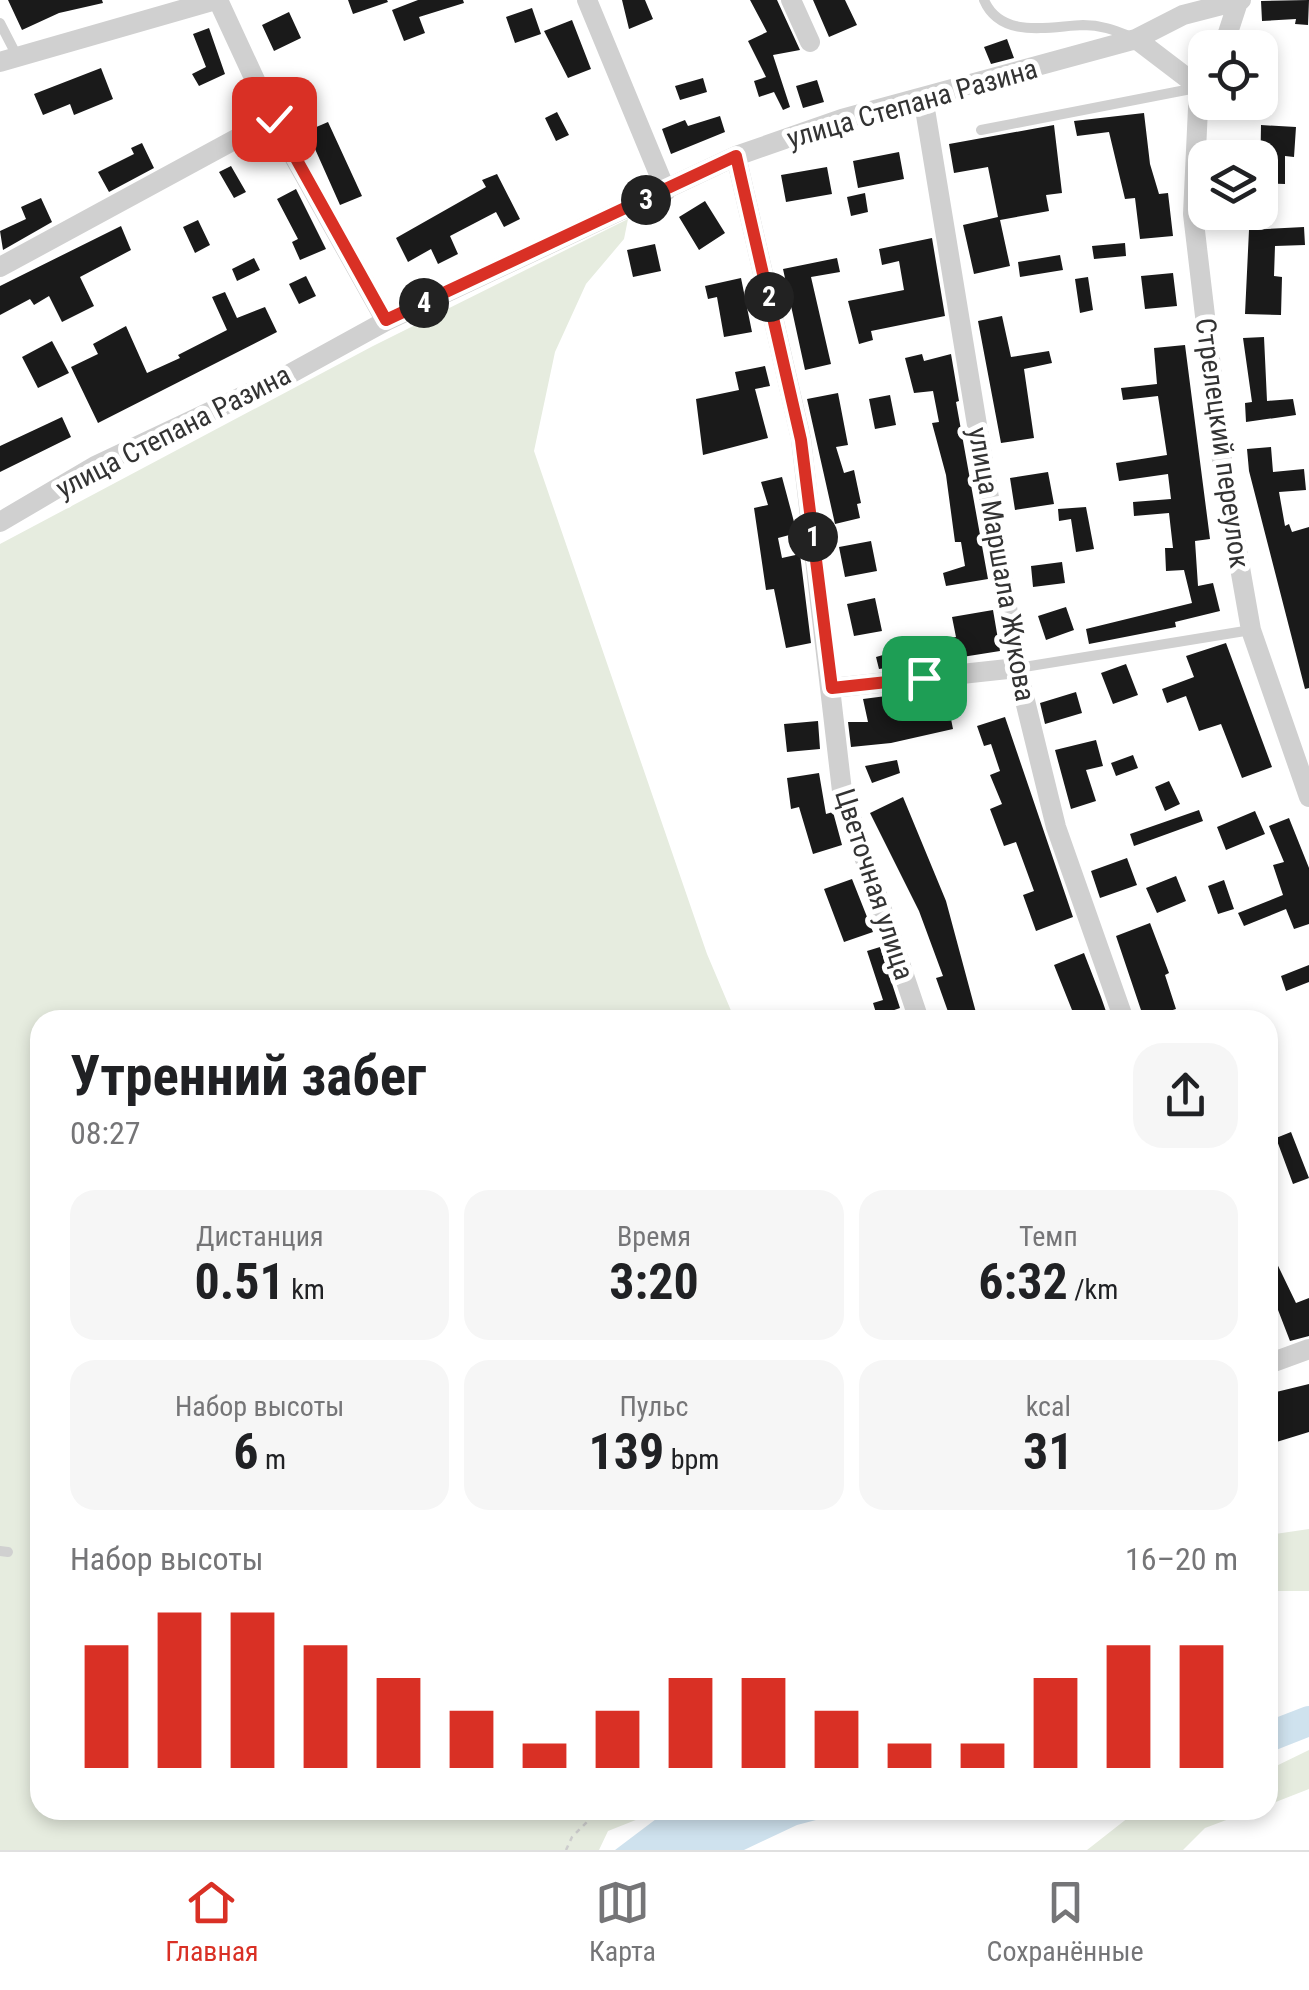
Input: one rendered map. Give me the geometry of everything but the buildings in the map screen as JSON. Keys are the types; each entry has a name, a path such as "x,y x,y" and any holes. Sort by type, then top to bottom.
{"street":[{"path":"9,59 217,0 274,119 386,320"},
{"path":"587,0 666,191"},
{"path":"791,0 810,42"},
{"path":"1229,30 1239,1"},
{"name":"улица Степана Разина","path":"0,522 95,466 286,376 386,320 736,156 842,118 1136,39 1183,15 1239,1"},
{"path":"1136,39 1188,74"},
{"name":"улица Маршала Жукова","path":"924,97 1017,668 1056,826 1120,1010"},
{"path":"0,268 274,119"},
{"name":"Стрелецкий переулок","path":"1200,120 1193,214 1224,476 1251,630 1309,797"},
{"name":"Цветочная улица","path":"736,156 801,440 842,791 916,1010"},
{"path":"832,688 1017,668"},
{"path":"1278,1360 1309,1349"}],"lane":[{"path":"984,0 986,7 1021,29 1108,27 1136,39"},
{"path":"0,23 9,59"},
{"path":"981,130 1188,87"},
{"path":"1017,668 1251,630"}],"path":[{"path":"566,1850 572,1837 589,1820"}],"shaded area":[{"path":"628,219 624,239 586,284 555,352 534,451 707,954 731,1010 30,1010 30,1820 636,1820 608,1831 599,1850 0,1850 0,544 373,346"},
{"path":"1309,1529 1309,1591 1278,1591 1278,1534"},
{"path":"1309,1750 1309,1789 1278,1801 1278,1765"},
{"path":"1125,1820 1226,1820 1205,1828 1183,1850 1087,1850"}],"water":[{"path":"655,1820 816,1820 744,1850 615,1850"}],"waterway":[{"path":"1278,1733 1309,1721"}],"route":[{"path":"274,119 386,320 736,156 801,440 832,688 924,678"}]}
